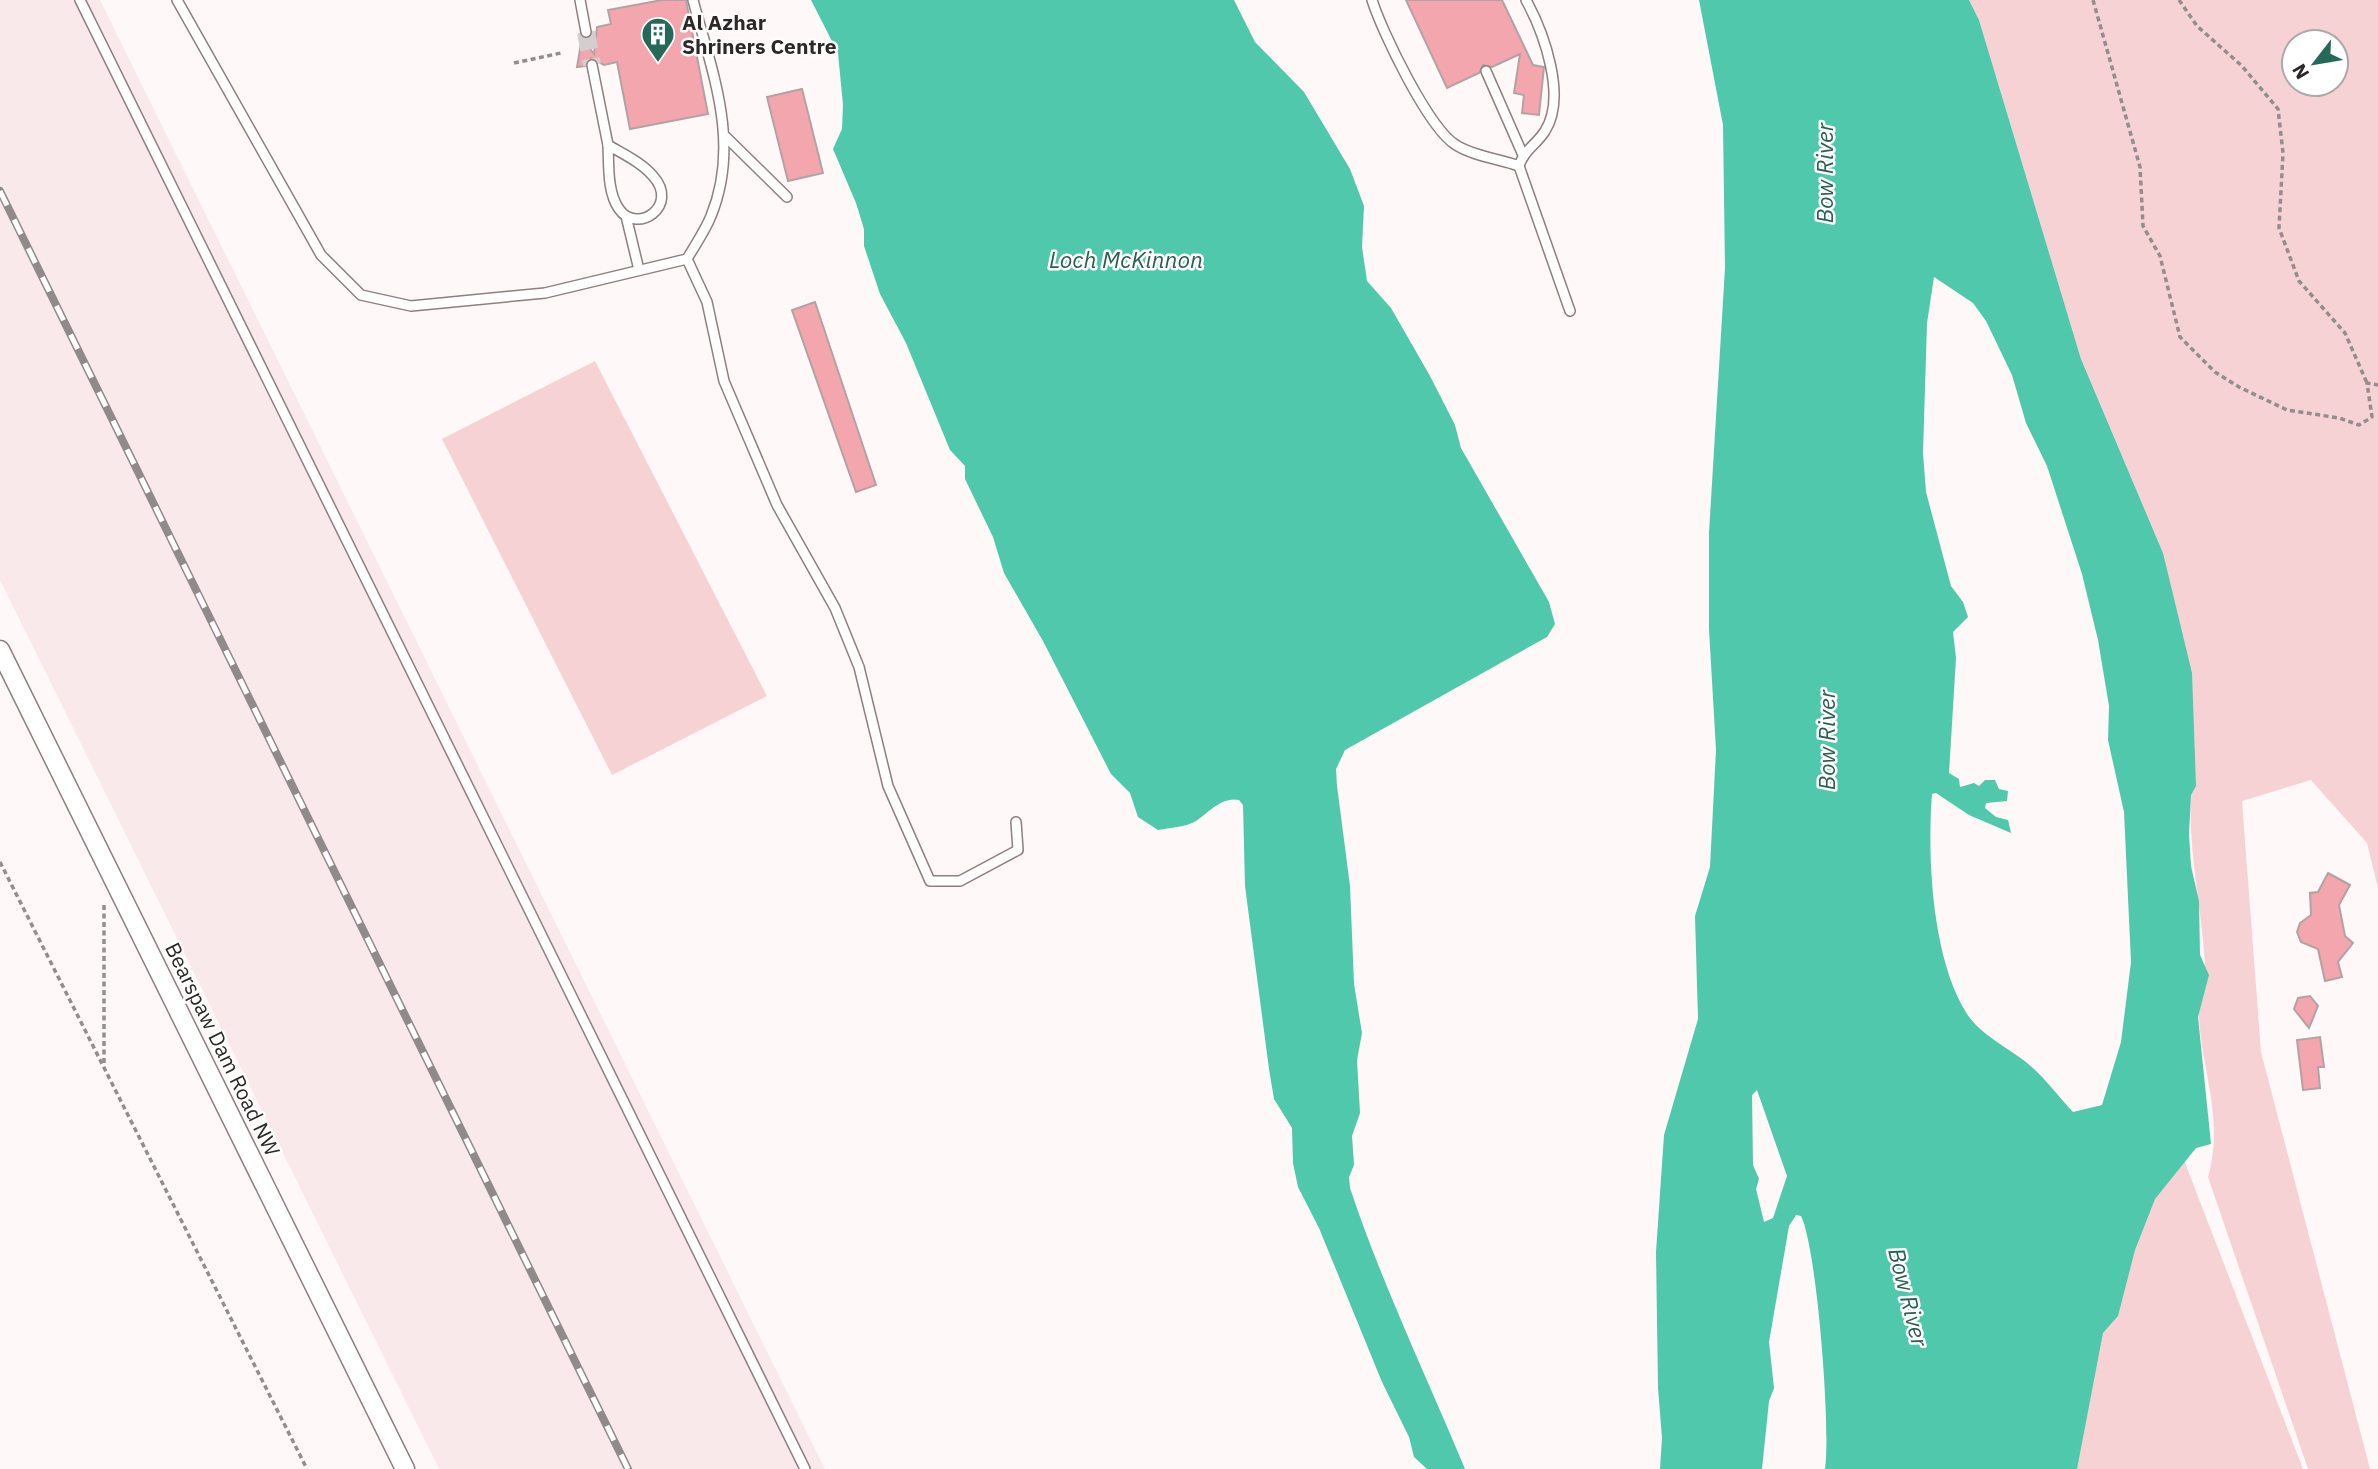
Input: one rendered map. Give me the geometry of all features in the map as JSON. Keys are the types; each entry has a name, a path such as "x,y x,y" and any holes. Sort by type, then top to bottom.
{"street":[{"name":"Bearspaw Dam Road NW","path":"0,650 405,1469"}],"lane":[{"path":"80,0 805,1469"},
{"path":"177,0 321,255 361,295 411,306 545,293 687,259 711,217 723,176 726,137 693,0"},
{"path":"580,0 586,32"},
{"path":"1372,0 1380,25 1424,107 1455,145 1519,166"},
{"path":"1526,0 1536,19 1556,92 1546,130 1523,155 1519,166 1570,310"},
{"path":"592,65 608,145 612,189 619,209 626,216 639,270"},
{"path":"1486,71 1523,155"},
{"path":"726,137 788,197"},
{"path":"608,145 646,169 660,187 662,206 655,213 646,218 626,216"},
{"path":"687,259 707,302 724,381 777,505 835,607 859,667 888,786 930,881 960,881 1018,850 1016,822"}],"path":[{"path":"2093,0 2140,167 2143,226 2160,256 2180,337 2215,372 2287,410 2339,418 2359,425 2372,417 2367,383 2345,333 2299,281 2279,228 2283,153 2278,109 2242,66 2197,26 2179,0"},
{"path":"514,62 561,53"},
{"path":"2367,383 2378,385"},
{"path":"0,862 307,1469"},
{"path":"104,862 104,1065"}],"shaded area":[{"path":"0,0 100,0 825,1469 439,1469 0,580"},
{"path":"1969,0 2378,0 2378,888 2367,843 2311,780 2242,801 2261,1052 2370,1469 2308,1469 2208,1177 2214,1136 2213,1117 2199,1012 2205,965 2193,859 2191,795 2163,553 2081,359 1979,20"},
{"path":"595,361 767,696 612,775 442,439"},
{"path":"2177,1142 2303,1469 2062,1469 2100,1280"}],"water":[{"name":"Loch McKinnon","path":"811,0 1234,0 1255,42 1304,92 1350,169 1364,206 1362,247 1367,281 1391,308 1430,376 1455,425 1461,448 1549,602 1555,624 1547,637 1345,750 1336,769 1350,886 1354,984 1362,1033 1357,1060 1360,1113 1352,1136 1354,1165 1349,1177 1350,1188 1390,1294 1465,1469 1427,1469 1414,1457 1409,1437 1382,1382 1319,1228 1298,1187 1293,1163 1292,1128 1274,1099 1269,1069 1245,886 1243,805 1239,800 1227,800 1192,823 1158,830 1138,817 1130,793 1111,774 1043,641 1004,573 993,537 965,479 965,466 950,450 906,343 880,294 864,246 864,229 856,203 833,149 842,129 843,105 838,53"},
{"name":"Bow River","path":"1699,0 1969,0 1979,20 2081,359 2163,553 2192,673 2196,786 2191,795 2189,834 2191,866 2199,901 2200,955 2209,975 2198,1017 2211,1144 2196,1148 2155,1199 2135,1250 2118,1316 2103,1333 2077,1469 1825,1469 1826,1418 1817,1300 1807,1234 1801,1216 1796,1215 1789,1226 1769,1342 1774,1388 1769,1401 1762,1469 1660,1469 1662,1438 1658,1388 1656,1252 1664,1135 1698,1019 1695,916 1710,867 1716,750 1709,629 1709,533 1725,268 1723,125","holes":["1934,277 1973,303 1986,321 2012,375 2026,423 2047,466 2082,574 2098,640 2109,706 2108,740 2124,812 2131,962 2121,1042 2102,1105 2073,1112 2034,1069 1981,1030 1967,1014 1955,991 1939,937 1930,848 1932,794 1936,793 1969,815 2011,833 2008,820 1996,817 1985,808 1986,803 2007,801 2008,791 1999,789 1995,780 1985,780 1979,786 1974,783 1960,787 1959,779 1949,773 1956,658 1953,632 1968,617 1963,602 1951,586 1926,492 1923,453 1927,323","1757,1090 1787,1176 1773,1218 1764,1222 1756,1189 1759,1179 1753,1165 1752,1095"]}],"building":[{"name":"Al Azhar Shriners Centre","path":"662,0 686,0 708,114 630,129 617,62 604,65 591,58 585,66 577,67 582,38 594,54 597,27 611,24 608,10"},
{"path":"1406,0 1502,0 1533,65 1544,67 1539,115 1522,113 1524,95 1514,93 1520,54 1492,67 1483,65 1479,73 1447,88"},
{"path":"802,89 823,173 788,181 767,97"},
{"path":"815,302 876,485 856,492 792,310"},
{"path":"2328,873 2350,885 2339,905 2345,936 2353,943 2338,962 2342,977 2325,981 2318,949 2301,942 2297,932 2300,923 2311,915 2310,893 2318,892"},
{"path":"2310,996 2318,1006 2309,1028 2294,1009 2298,998"},
{"path":"2320,1037 2324,1067 2318,1067 2320,1088 2303,1090 2297,1040"}],"tunnel":[{"path":"586,32 592,65"}],"railway":[{"path":"0,191 628,1469"}],"place":[{"name":"Al Azhar Shriners Centre","path":"658,64"}]}
